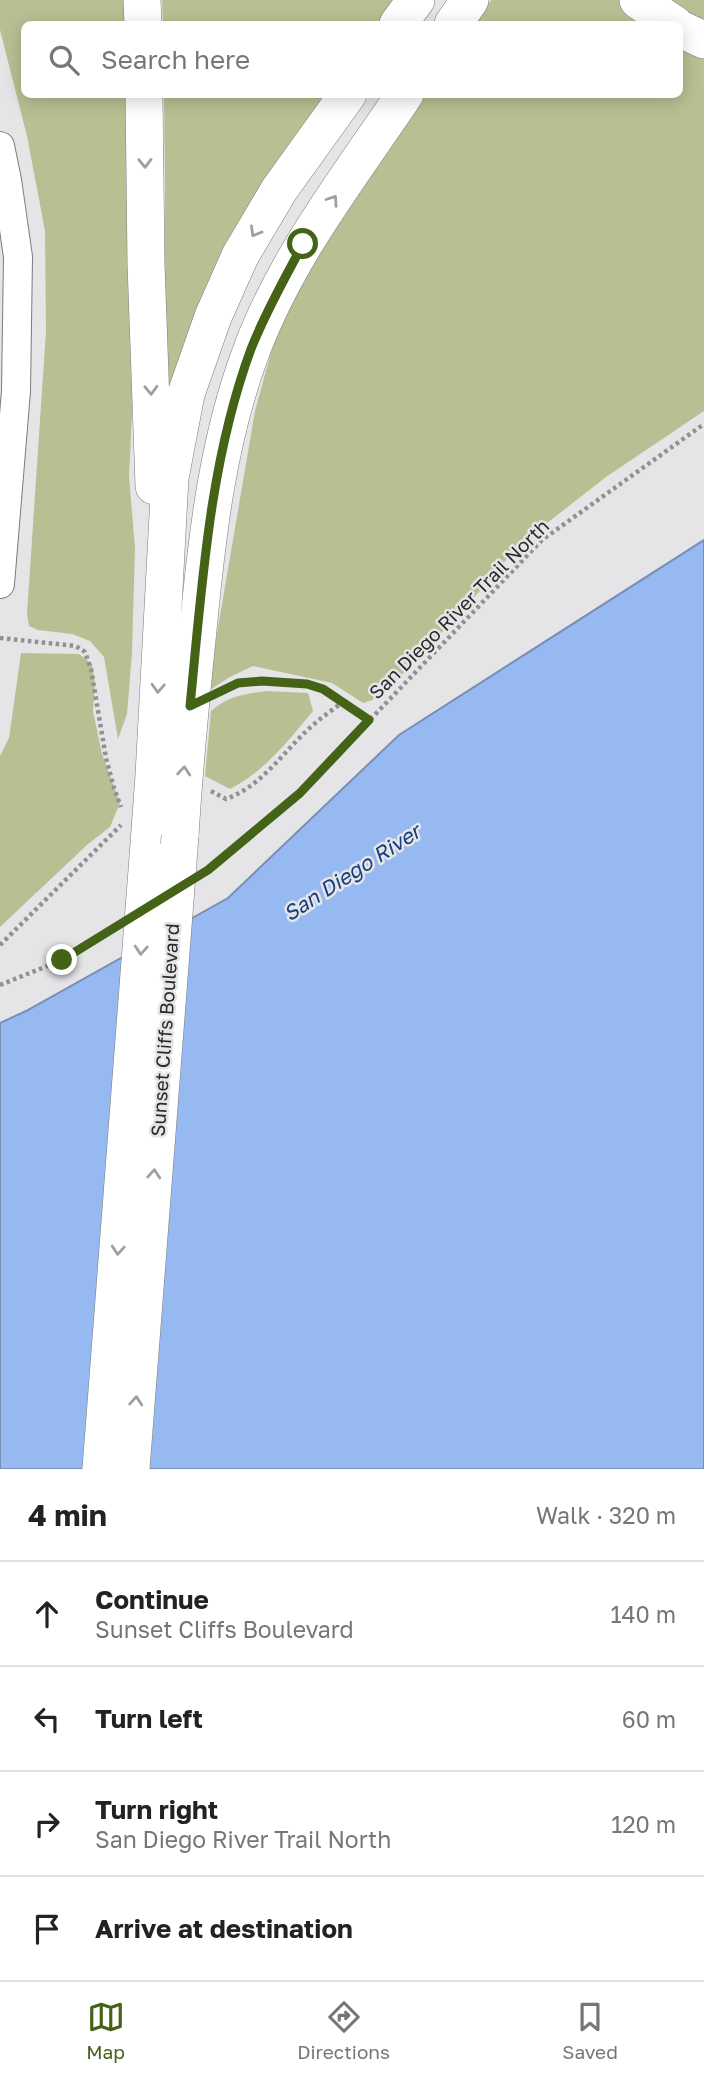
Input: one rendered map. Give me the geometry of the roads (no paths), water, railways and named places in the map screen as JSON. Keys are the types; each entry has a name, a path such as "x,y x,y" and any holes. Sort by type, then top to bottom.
{"main road":[{"path":"142,0 143,21"},
{"path":"400,21 416,0"},
{"path":"455,21 470,0"},
{"path":"638,0 670,21"},
{"path":"683,30 704,40"},
{"path":"144,98 153,459 161,620"},
{"name":"Sunset Cliffs Boulevard","path":"101,1469 154,775 170,478 186,394 213,317 240,257 279,190 345,98"},
{"name":"Sunset Cliffs Boulevard","path":"131,1469 190,706 206,544 222,452 252,347 277,292 303,244 402,98"}],"street":[{"path":"0,146 18,257 16,391 0,584"}],"water":[{"name":"San Diego River","path":"704,540 704,1469 0,1469 0,1023 228,898 399,735"}]}
